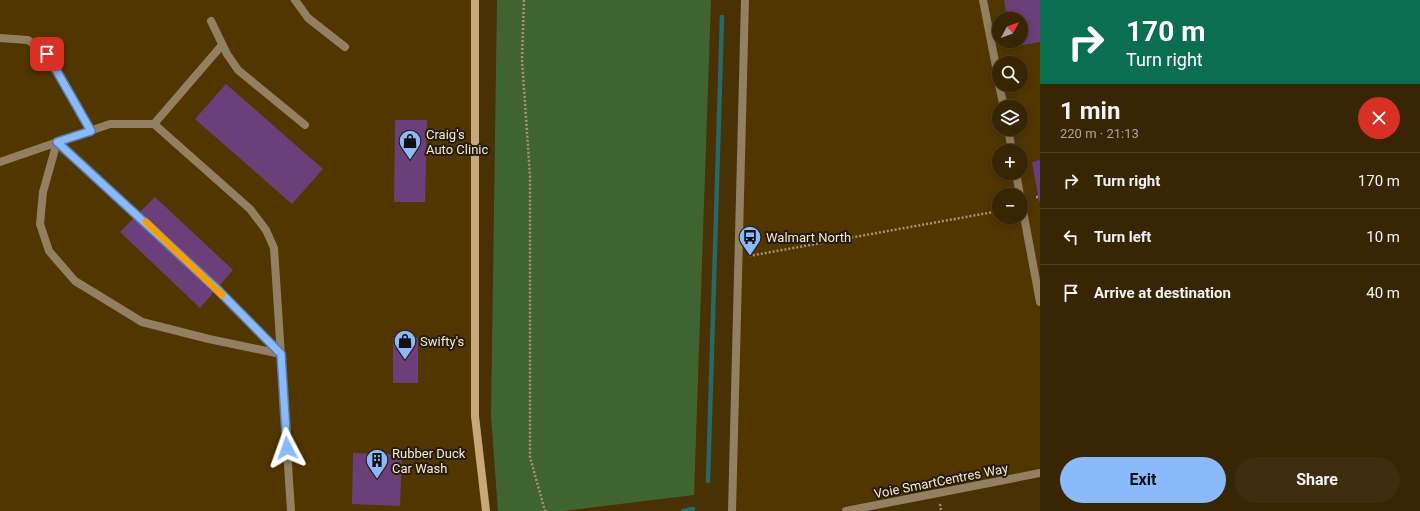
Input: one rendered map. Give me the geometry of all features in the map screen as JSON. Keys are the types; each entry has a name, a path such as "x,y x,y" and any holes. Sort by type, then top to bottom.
{"main road":[{"path":"475,0 475,416 486,511"}],"street":[{"path":"295,0 308,18 345,47"},
{"path":"732,511 745,0"},
{"path":"984,0 994,56"},
{"path":"211,21 222,45 238,70 305,125"},
{"path":"0,38 28,40 47,54 91,131"},
{"path":"154,124 222,45"},
{"path":"0,162 110,124 154,124 250,209 266,230 274,248 292,511"},
{"path":"57,142 43,192 40,224 48,251 75,281 142,322 208,339 281,354"},
{"path":"57,142 217,289 281,354"},
{"path":"1025,224 1040,302"},
{"name":"Voie SmartCentres Way","path":"846,511 1040,473"}],"path":[{"path":"524,0 522,59 530,176 530,457 544,511"},
{"path":"739,258 992,212"},
{"path":"939,506 940,511"}],"shaded area":[{"path":"0,0 475,0 475,416 486,511 0,511"},
{"path":"745,0 1040,0 1040,473 846,511 732,511"}],"green space":[{"path":"497,0 711,0 694,495 563,511 498,511 491,416"}],"building":[{"path":"1004,0 1040,0 1040,42 1028,44 1028,12 1006,12"},
{"path":"226,84 323,169 292,204 195,119"},
{"name":"Craig's Auto Clinic","path":"395,120 427,120 425,202 394,202"},
{"path":"1040,160 1040,201 1039,201 1032,162"},
{"path":"155,197 233,270 200,308 120,232"},
{"name":"Swifty's","path":"393,338 418,338 418,383 393,383"},
{"name":"Rubber Duck Car Wash","path":"353,453 402,455 400,506 352,504"}],"waterway":[{"path":"708,481 722,17"},
{"path":"683,511 693,509"}],"slow traffic":[{"path":"146,222 222,295"}],"place":[{"name":"Craig's Auto Clinic","path":"410,160"},
{"name":"Walmart North","path":"750,256"},
{"name":"Swifty's","path":"405,360"},
{"name":"Rubber Duck Car Wash","path":"377,480"}],"route":[{"path":"47,54 91,131 57,142 217,289 281,354 287,448"}]}
